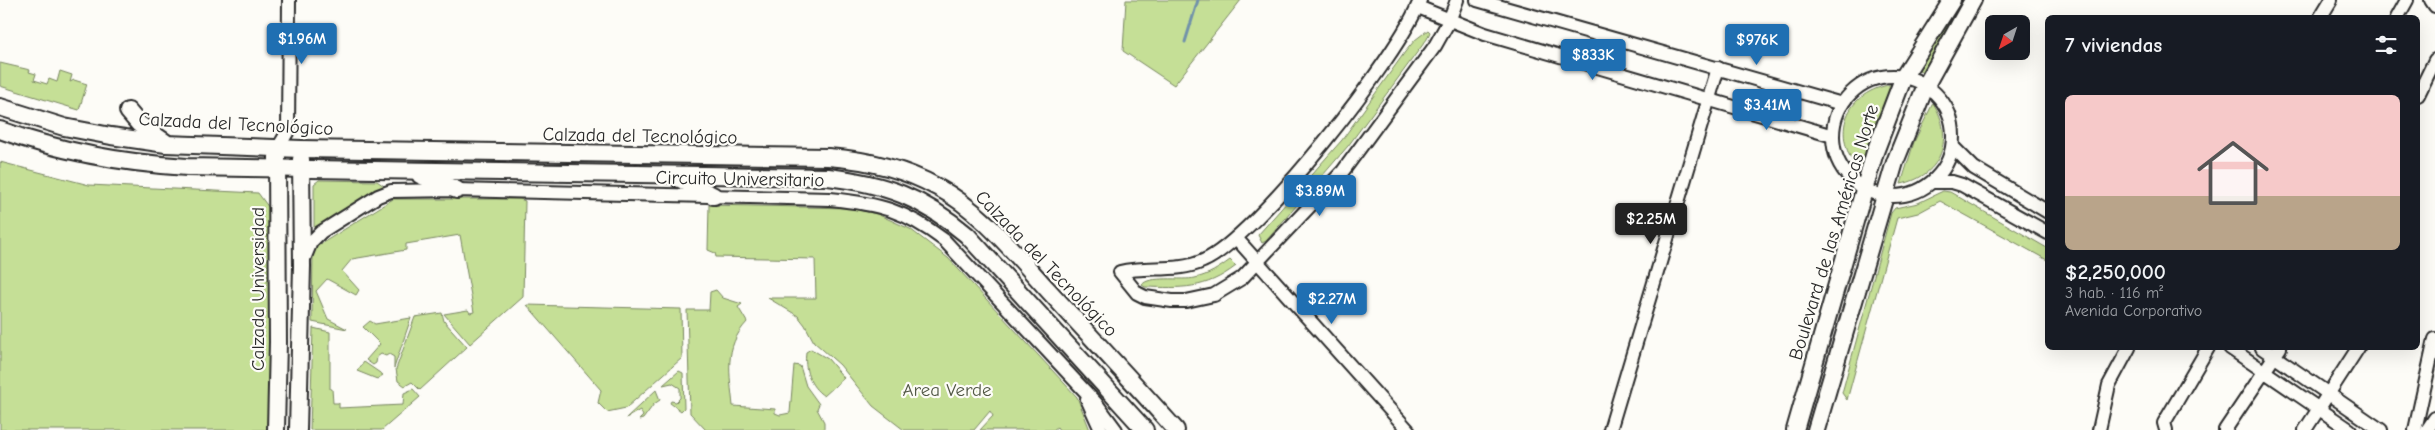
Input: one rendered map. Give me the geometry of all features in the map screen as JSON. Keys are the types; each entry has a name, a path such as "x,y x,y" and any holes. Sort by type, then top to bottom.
{"main road":[{"name":"Boulevard de las Américas Norte","path":"1795,430 1874,152 1904,76 1952,0"},
{"name":"Boulevard de las Américas Norte","path":"1816,430 1884,195 1903,139 1926,85 1973,0"},
{"name":"Calzada del Tecnológico","path":"0,107 64,127 166,144 301,149 360,148 484,152 828,157 871,162 914,175 956,198 990,228 1176,430"},
{"path":"128,110 139,124 166,144"},
{"name":"Calzada del Tecnológico","path":"0,130 31,141 83,154 169,166 411,172 828,177 882,186 924,203 945,217 992,260 1145,430"},
{"path":"169,166 195,158 253,158 257,154 252,146"},
{"name":"Calzada Universidad","path":"276,430 278,148"},
{"path":"307,169 315,157 353,154 360,148"},
{"path":"298,430 302,266 307,169 301,149"},
{"path":"483,173 484,152"},
{"path":"411,172 457,190"},
{"path":"672,175 714,196"},
{"path":"1818,350 1838,356"}],"street":[{"path":"278,148 288,130 289,0"},
{"path":"1457,0 1449,21 1422,64 1343,171 1259,263 1229,288 1214,295 1186,301 1158,300 1137,293 1120,272 1136,268 1192,265 1213,256 1236,238 1283,189 1345,115 1407,28 1419,4 1449,21 1494,37 1833,136"},
{"path":"1477,0 1842,104"},
{"path":"2322,15 2331,0"},
{"path":"2399,15 2407,0"},
{"path":"2431,0 2435,6"},
{"path":"2420,91 2435,60"},
{"path":"1610,430 1718,68"},
{"path":"1890,75 1904,76 1926,85 1937,94 1949,112 1954,133 1953,147 1946,166 1933,182 1910,194 1884,195 1864,188 1847,175 1835,151 1834,124 1842,104 1862,84 1890,75"},
{"path":"288,130 301,149"},
{"path":"1953,147 1974,168 2045,210"},
{"path":"1933,182 1952,182 1968,188 2045,231"},
{"name":"Circuito Universitario","path":"302,266 306,251 315,237 378,196 391,191 457,190 830,199 866,202 883,206 915,220 944,240 1084,390 1116,430"},
{"path":"1236,238 1408,430"},
{"path":"2415,430 2435,340"},
{"path":"2099,430 2110,385 2128,350"},
{"path":"2166,429 2164,424 2207,350"},
{"path":"2233,350 2350,430"},
{"path":"2305,430 2357,350"},
{"path":"2225,430 2277,352 2329,394 2381,430"},
{"path":"1084,390 1102,430"},
{"path":"2426,430 2435,418"}],"green space":[{"path":"1126,0 1241,0 1174,85 1123,51"},
{"path":"1958,0 1965,0 1924,73 1919,70"},
{"path":"1428,30 1430,32 1427,39 1348,146 1266,241 1262,243 1258,235 1342,140 1405,52 1415,40"},
{"path":"0,63 30,70 29,72 36,74 34,80 47,84 49,79 57,82 60,71 72,75 70,82 74,80 87,84 79,110 0,86"},
{"path":"1894,84 1874,125 1860,172 1851,158 1845,143 1844,129 1847,116 1864,95 1877,88"},
{"path":"1933,103 1940,116 1943,129 1941,153 1935,164 1926,173 1915,180 1901,184 1914,142"},
{"path":"0,162 89,185 258,193 269,208 272,430 0,430"},
{"path":"319,180 377,181 384,186 314,228 314,184"},
{"path":"1943,191 1950,192 2045,247 2045,259 1940,201 1918,213 1897,218 1847,400 1842,393 1891,213 1895,208 1918,203"},
{"path":"393,199 520,199 525,201 523,297 470,344 444,314 468,310 470,313 474,312 460,235 406,244 406,250 352,259 342,271 359,290 356,295 327,279 316,291 328,319 347,329 312,322 313,253 316,247"},
{"name":"Area Verde","path":"709,205 850,208 877,214 910,229 948,258 1077,397 1090,430 1059,430 1057,427 1053,430 980,430 993,416 990,411 974,430 904,430 873,406 840,365 814,342 798,316 768,298 816,298 815,259 716,257 715,253 708,250"},
{"path":"1230,260 1236,266 1225,274 1214,280 1193,286 1170,288 1145,287 1142,285 1151,280 1200,277 1214,271"},
{"path":"716,290 723,298 742,304 738,307 747,322 739,332 731,352 730,372 733,406 775,409 775,413 780,415 790,413 794,365 800,366 806,386 819,404 817,409 824,422 824,430 706,430 690,413 687,310 709,310 710,292"},
{"path":"527,305 681,309 682,358 626,408 607,412 598,403 601,390"},
{"path":"442,313 444,321 467,347 420,390 412,382 405,386 398,381 396,369 415,317"},
{"path":"411,318 394,368 394,357 389,354 386,356 381,354 373,365 366,360 380,344 363,327 370,321 375,324"},
{"path":"313,328 330,332 330,389 332,389 333,403 339,403 339,408 403,405 404,393 413,389 420,397 382,430 310,430"},
{"path":"811,349 828,359 844,378 824,396 811,382 807,371 806,352"},
{"path":"364,362 383,375 377,379 357,371"},
{"path":"679,371 683,373 684,408 681,411 670,403 671,401 676,402 680,398 680,388 672,383 663,385"},
{"path":"656,390 660,400 654,404 643,419 639,420 643,416 640,410 626,418"}],"waterway":[{"path":"1185,42 1198,0"}]}
